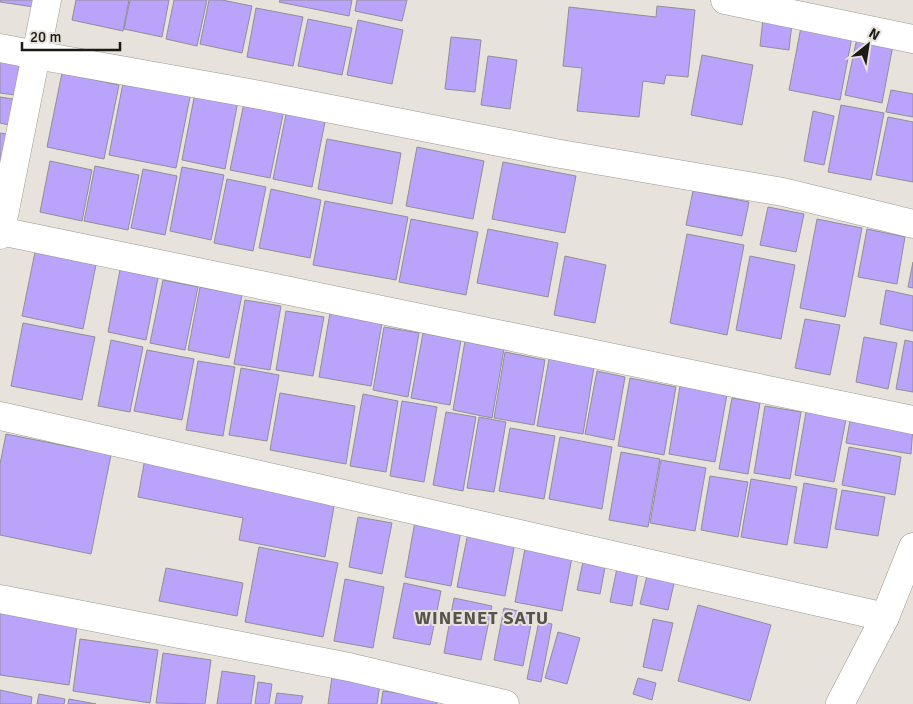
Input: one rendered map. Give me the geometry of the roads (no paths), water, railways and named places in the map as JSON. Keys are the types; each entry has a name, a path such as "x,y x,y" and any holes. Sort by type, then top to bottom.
{"street":[{"path":"0,235 47,0"},
{"path":"725,0 913,39"},
{"path":"0,48 260,95 554,153 784,192 913,224"},
{"path":"0,231 913,420"},
{"path":"0,416 884,617"},
{"path":"840,704 884,617 913,547"},
{"path":"0,599 349,667 505,704"}],"district":[{"name":"WINENET SATU","path":"482,618"}]}
